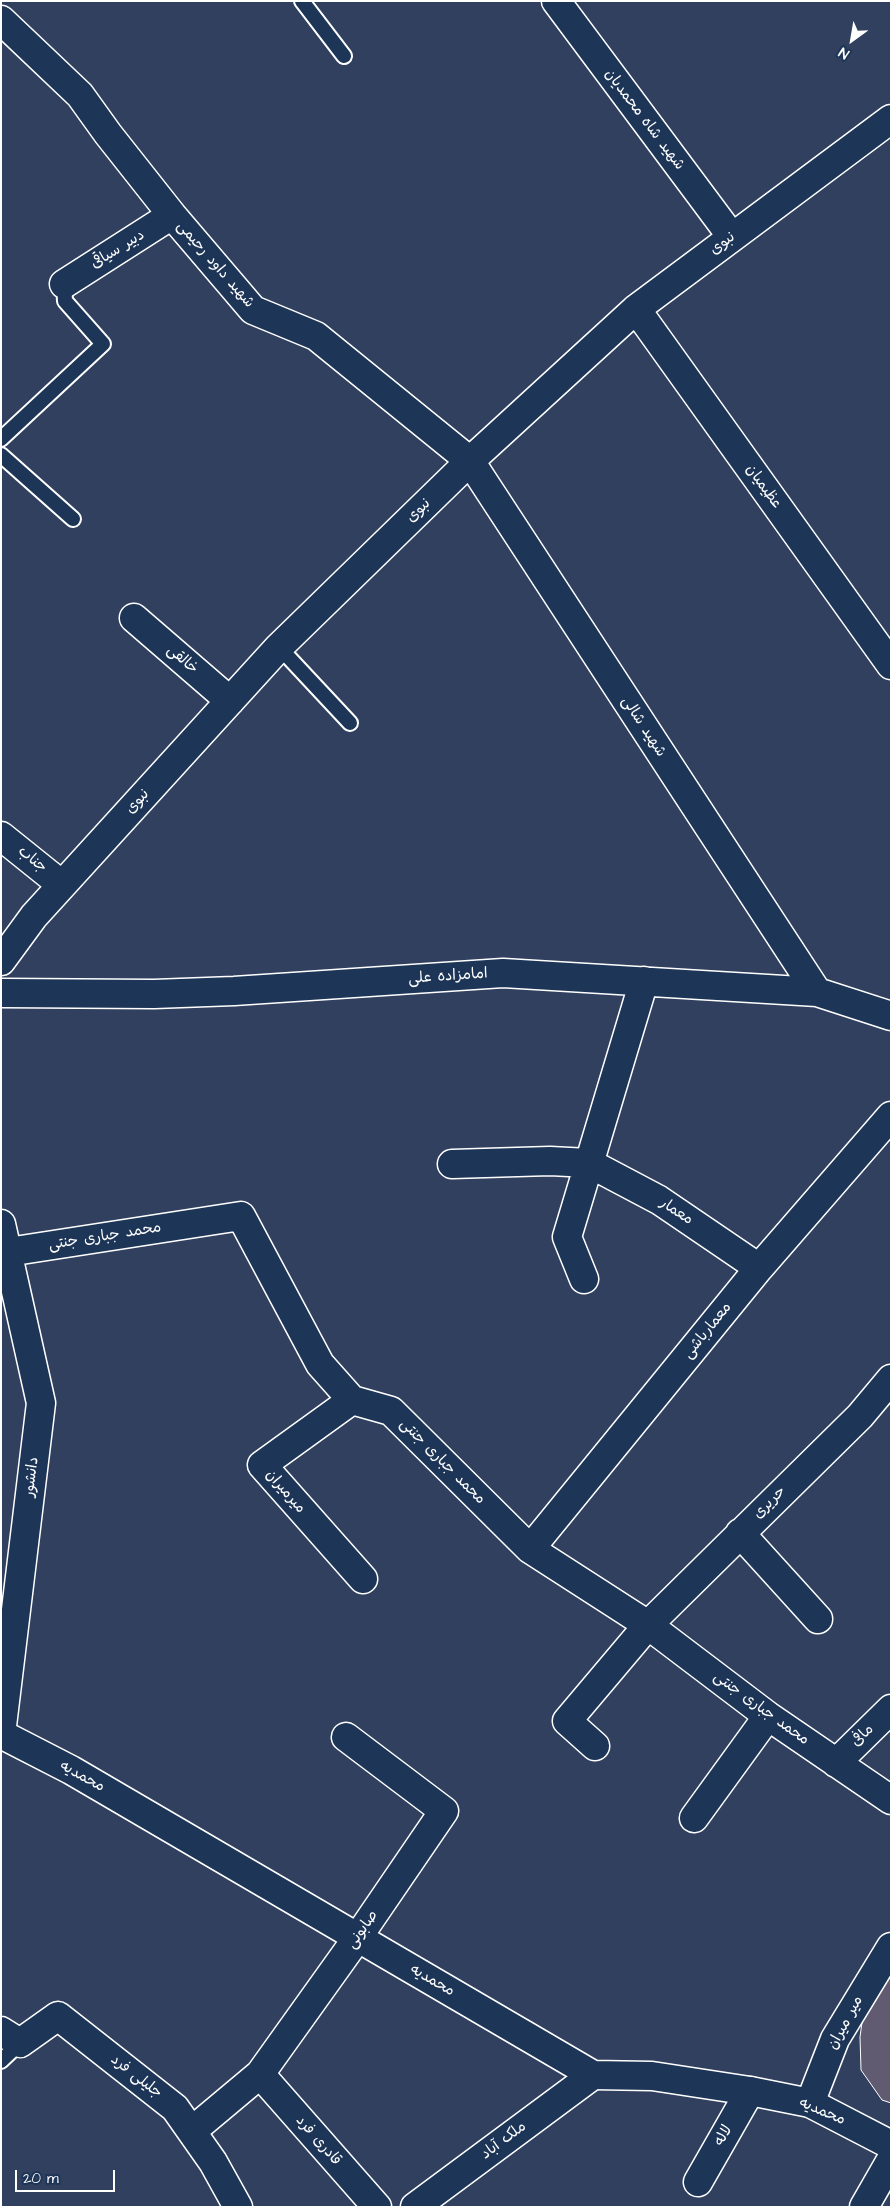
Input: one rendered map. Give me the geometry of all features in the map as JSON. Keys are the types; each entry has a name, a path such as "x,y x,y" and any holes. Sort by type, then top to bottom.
{"street":[{"name":"شهید شاه محمدیان","path":"556,1 732,237"},
{"name":"شهید داود رحیمی","path":"1,20 80,95 172,216 253,310 316,336 470,461"},
{"name":"نبوی","path":"3,956 34,916 279,647 470,461 636,309 891,119"},
{"name":"دبیر سیاقی","path":"64,284 172,216"},
{"name":"عظیمیان","path":"636,309 891,664"},
{"name":"شهید شالی","path":"470,461 817,992"},
{"name":"خالقی","path":"134,618 230,701"},
{"name":"جناب","path":"1,836 62,885"},
{"name":"امامزاده علی","path":"1,993 154,994 234,991 503,973 817,992 889,1014"},
{"path":"584,1279 567,1237 644,981"},
{"name":"معمارباشی","path":"530,1549 759,1268 891,1116"},
{"name":"معمار","path":"452,1164 550,1161 589,1163 659,1200 759,1268"},
{"name":"محمد جباری جنتی","path":"5,1253 241,1216 320,1364 352,1400 391,1411 530,1549 648,1625 768,1716 891,1800"},
{"name":"دانشور","path":"1,1224 5,1253 41,1403 1,1734"},
{"name":"حریری","path":"595,1746 567,1721 648,1625 860,1416 891,1380"},
{"name":"میرمیران","path":"352,1400 262,1465 362,1579"},
{"path":"740,1534 818,1619"},
{"name":"مافی","path":"836,1763 891,1708"},
{"path":"694,1818 768,1716"},
{"name":"محمدیه","path":"1,1734 72,1770 593,2075 652,2076 750,2091 810,2103 891,2145"},
{"name":"صابونی","path":"192,2131 260,2074 358,1938 444,1811 346,1737"},
{"name":"میر میران","path":"810,2103 835,2039 891,1947"},
{"name":"جلیلی فرد","path":"8,2045 58,2016 175,2108 212,2162 238,2207"},
{"name":"قادری فرد","path":"260,2074 377,2207"},
{"name":"ملک آباد","path":"415,2207 593,2075"},
{"name":"لاله","path":"698,2182 750,2091"},
{"path":"864,2207 891,2160"}],"lane":[{"path":"302,1 344,56"},
{"path":"1,439 103,344 65,301 64,284"},
{"path":"1,455 73,519"},
{"path":"279,647 350,723"}],"building":[{"path":"891,1966 891,2103 882,2100 861,2070 860,2037 865,2000"}]}
